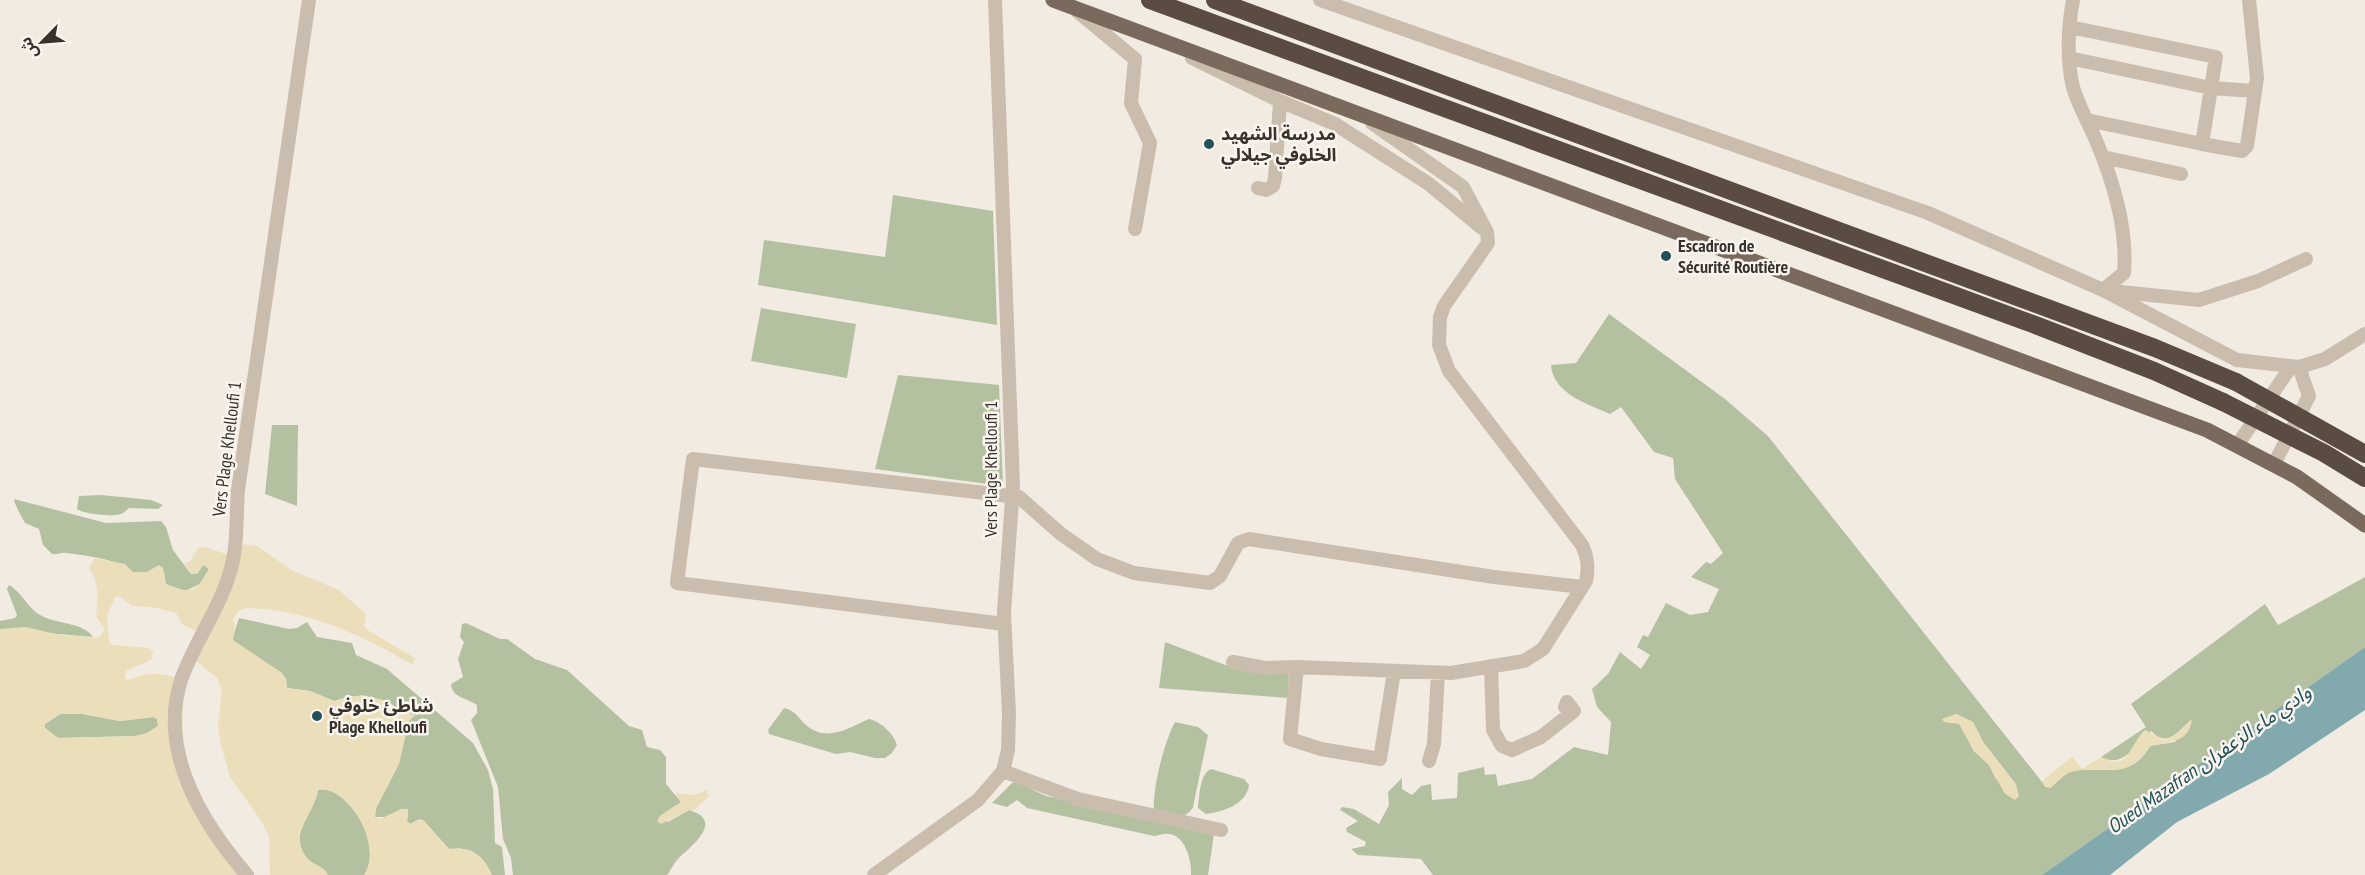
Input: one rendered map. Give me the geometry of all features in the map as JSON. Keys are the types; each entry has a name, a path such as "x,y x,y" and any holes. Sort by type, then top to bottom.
{"highway":[{"path":"1150,0 2027,322 2154,371 2223,402 2324,453 2365,478"},
{"path":"1215,0 2155,348 2236,382 2365,454"}],"main road":[{"path":"1053,0 2173,417 2238,444 2274,464 2316,489 2365,525"}],"street":[{"name":"Vers Plage Khelloufi 1","path":"247,875 212,834 191,794 177,738 177,701 182,680 224,588 233,560 238,490 309,0"},
{"name":"Vers Plage Khelloufi 1","path":"994,0 1013,496 1004,624 1009,733 1003,771"},
{"path":"1320,0 1928,213 2103,290 2237,360 2295,368 2325,359 2365,334"},
{"path":"2073,0 2069,58 2073,85 2113,181 2126,254 2124,273 2103,290"},
{"path":"2087,120 2242,151 2247,146 2257,78 2249,0"},
{"path":"1073,8 1136,59 1131,103 1150,138 1150,143 1135,229"},
{"path":"2070,27 2216,57 2202,144"},
{"path":"1145,35 1280,101 1335,124 1429,184 1487,232"},
{"path":"2069,58 2211,88 2255,91"},
{"path":"1258,188 1266,190 1273,186 1280,101"},
{"path":"1233,662 1265,668 1297,667 1438,673 1524,661 1537,654 1586,581 1588,564 1582,545 1458,386 1438,345 1440,317 1444,306 1488,243 1487,232 1463,187 1415,151 1353,110"},
{"path":"1384,155 1415,151"},
{"path":"2103,157 2181,174"},
{"path":"2103,290 2199,300 2258,281 2306,259"},
{"path":"2238,444 2295,368"},
{"path":"2274,464 2309,396 2295,368"},
{"path":"1004,624 677,583 693,459 1013,496 1025,500 1055,529 1097,559 1134,573 1210,583 1220,576 1238,543 1249,539 1494,577 1582,587"},
{"path":"1491,666 1493,730 1502,746 1512,750 1540,737 1574,711 1568,702 1565,708"},
{"path":"1297,667 1290,739 1321,749 1380,759 1394,672"},
{"path":"1429,761 1434,744 1438,673"},
{"path":"874,875 978,800 1003,771 1078,799 1221,830"}],"green space":[{"path":"893,195 993,211 997,325 758,285 764,240 885,257"},
{"path":"761,308 856,324 847,378 751,361"},
{"path":"1609,314 1725,399 1768,436 2046,787 2051,787 2065,775 2074,771 2126,768 2143,757 2150,746 2175,742 2191,720 2177,733 2167,738 2157,736 2151,731 2122,758 2109,760 2101,757 2146,727 2131,704 2265,604 2278,625 2365,577 2365,647 2042,875 1433,875 1421,859 1358,855 1351,849 1365,846 1366,842 1347,832 1346,828 1358,821 1340,810 1342,807 1354,809 1379,824 1389,805 1388,792 1402,778 1402,789 1412,795 1421,786 1431,784 1432,800 1457,798 1458,773 1484,767 1485,775 1496,774 1498,786 1532,779 1574,747 1608,755 1611,722 1597,707 1592,689 1608,674 1620,652 1641,669 1650,655 1637,647 1643,635 1648,637 1666,603 1690,615 1708,612 1719,589 1691,577 1706,562 1711,564 1723,553 1675,479 1673,458 1654,452 1621,407 1610,414 1582,402 1565,391 1553,375 1551,365 1576,363","holes":["1956,714 1973,722 1983,742 2008,774 1996,779 1989,765 1974,751 1959,723 1948,723"]},
{"path":"898,375 999,385 1003,486 875,469"},
{"path":"272,425 298,425 297,506 265,494"},
{"path":"101,495 151,500 163,505 158,509 129,508 121,514 112,515 92,514 77,509 79,496"},
{"path":"14,499 106,523 161,521 166,527 173,550 191,574 197,574 203,565 207,565 209,569 200,584 185,591 166,584 164,573 156,567 147,572 133,572 101,558 64,553 52,554 43,545 39,529 25,523"},
{"path":"9,585 38,614 84,629 93,637 0,629 0,621 15,618 17,615 7,589"},
{"path":"239,618 289,629 297,628 307,622 317,637 352,643 356,655 387,669 473,743 488,770 493,789 495,843 502,847 505,875 492,875 480,857 469,850 449,849 423,820 410,824 407,821 408,813 401,809 387,817 375,817 376,808 399,764 409,712 397,709 388,701 351,696 334,701 310,691 287,688 286,679 280,673 232,640"},
{"path":"466,623 500,639 507,639 535,659 567,670 629,726 642,730 647,747 660,750 666,757 666,784 681,802 660,816 668,822 689,810 700,815 705,821 702,834 667,875 513,875 511,858 503,839 498,787 471,720 477,713 477,705 457,695 451,684 463,677 458,659 464,642 460,637 462,624"},
{"path":"1165,642 1228,666 1289,671 1288,698 1159,688"},
{"path":"784,708 794,713 806,725 822,733 838,732 869,719 873,720 890,732 897,745 885,758 875,758 850,752 836,754 769,734 768,730"},
{"path":"60,714 83,714 120,721 153,717 157,719 158,726 147,733 136,736 58,738 45,728 45,724"},
{"path":"1175,722 1198,727 1208,735 1193,807 1190,812 1181,816 1154,812 1160,766"},
{"path":"1211,769 1244,779 1249,785 1247,792 1239,802 1227,809 1206,814 1198,808 1199,798 1204,775"},
{"path":"1016,782 1046,796 1214,834 1208,875 1191,875 1187,850 1180,839 1175,836 1167,834 1154,836 1027,808 1017,800 1007,807 992,803 1012,783"},
{"path":"327,789 347,803 363,825 370,851 369,864 364,875 328,875 306,857 301,848 301,832 318,790"}],"sand":[{"name":"شاطئ خلوفي Plage Khelloufi","path":"239,544 257,546 293,571 339,590 366,614 364,626 369,631 415,658 413,665 353,634 291,613 246,608 239,610 233,620 235,624 233,640 282,673 286,679 287,688 310,691 334,701 362,695 388,701 397,709 415,715 409,721 399,764 376,808 375,817 380,819 401,809 408,809 407,821 410,824 419,819 423,820 449,849 457,848 475,853 492,875 364,875 369,863 369,850 360,820 342,797 330,791 318,790 300,840 306,857 328,875 270,875 269,837 262,822 230,777 221,745 218,726 222,690 217,678 195,660 199,633 182,624 176,613 152,607 133,606 119,596 115,597 107,616 109,641 112,645 149,648 153,651 151,660 126,671 125,678 128,680 157,674 186,681 183,712 184,744 194,789 210,821 253,875 0,875 0,629 26,627 60,635 99,638 105,629 96,616 98,598 95,578 89,568 95,558 125,564 133,572 147,572 159,565 163,568 166,584 187,590 196,587 209,569 203,565 197,574 192,574 184,563 190,562 198,548 205,547 229,555","holes":["60,714 83,714 120,721 153,717 157,719 158,726 147,733 136,736 58,738 45,728 45,723"]},
{"path":"1956,714 1973,722 1983,742 2016,784 2019,796 2015,800 2005,794 1989,765 1974,751 1959,724 1944,722 1942,719"},
{"path":"2192,719 2187,733 2182,737 2171,742 2150,746 2142,757 2125,768 2067,773 2051,788 2045,787 2042,781 2072,757 2082,769 2101,757 2118,762 2128,755 2145,730 2164,740 2177,734"},
{"path":"706,790 709,796 693,811 689,810 661,824 657,821 660,816 681,802 675,793 695,795"}],"water":[{"name":"Oued Mazafran وادي ماء الزعفران","path":"2365,647 2365,710 2269,774 2177,822 2110,875 2042,875"}],"place":[{"name":"مدرسة الشهيد الخلوفي جيلالي","path":"1209,144"},
{"name":"Escadron de Sécurité Routière","path":"1666,256"},
{"name":"شاطئ خلوفي Plage Khelloufi","path":"317,716"}]}
